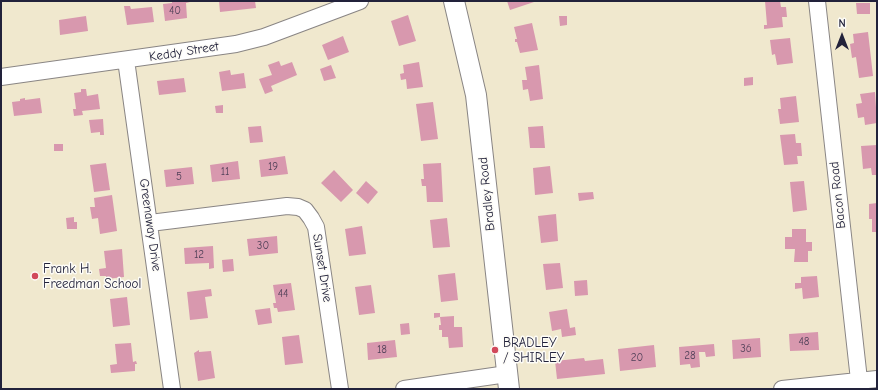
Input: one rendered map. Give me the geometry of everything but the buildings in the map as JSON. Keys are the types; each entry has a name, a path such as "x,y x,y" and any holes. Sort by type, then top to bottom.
{"main road":[{"name":"Bradley Road","path":"454,1 476,95 508,381"}],"street":[{"name":"Keddy Street","path":"1,77 236,44 264,37 360,1"},
{"name":"Bacon Road","path":"816,1 859,385"},
{"name":"Greenaway Drive","path":"126,60 172,389"},
{"name":"Sunset Drive","path":"150,223 287,206 298,207 305,210 316,228 340,389"},
{"path":"782,389 859,385 877,379"},
{"path":"404,389 508,381"}],"place":[{"name":"Frank H. Freedman School","path":"35,276"},
{"name":"BRADLEY / SHIRLEY","path":"495,350"}]}
